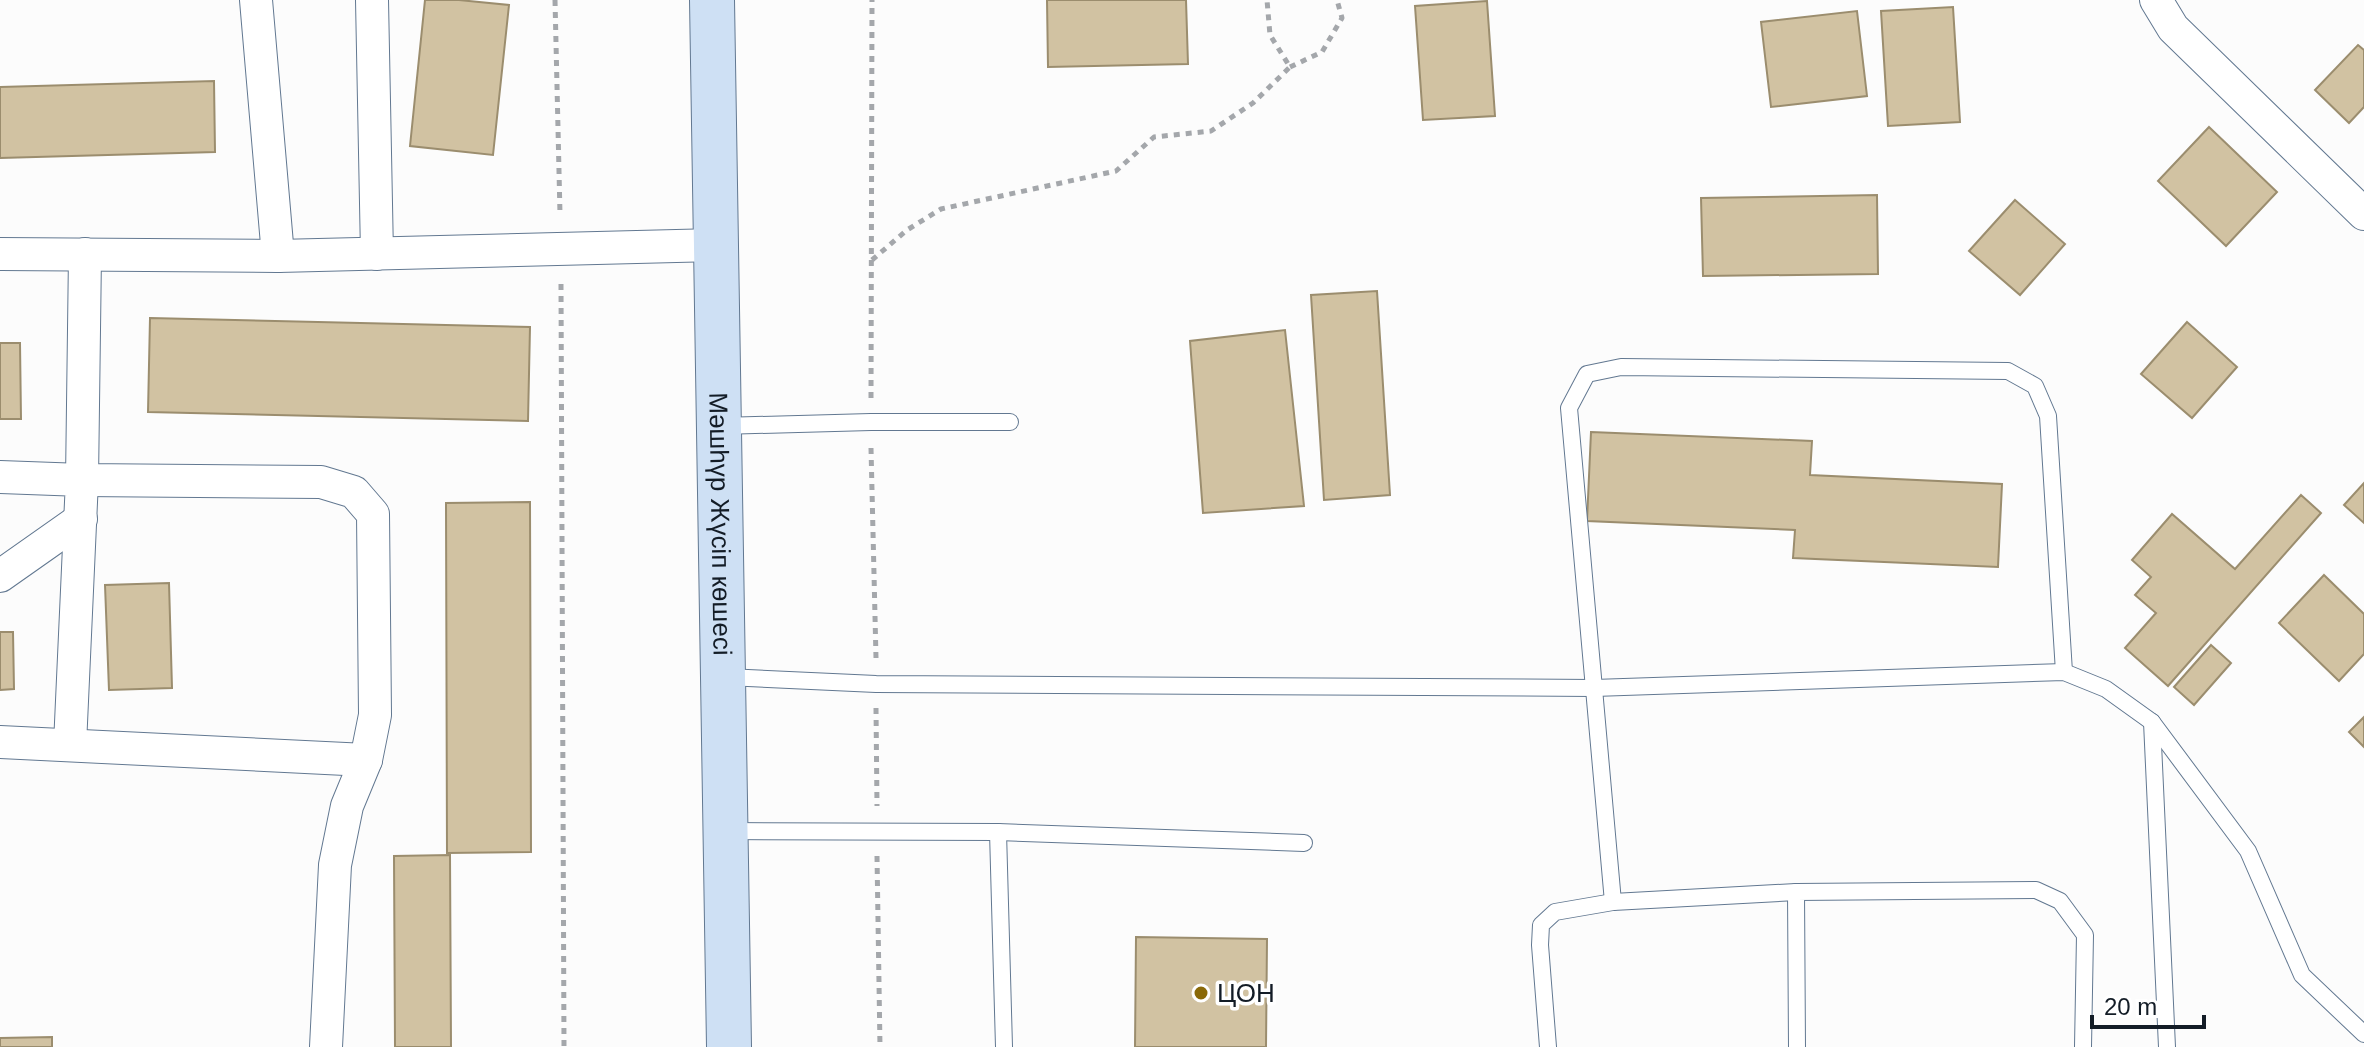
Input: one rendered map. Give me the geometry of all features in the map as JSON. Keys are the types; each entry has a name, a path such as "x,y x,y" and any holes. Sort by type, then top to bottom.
{"main road":[{"name":"Мәшһүр Жүсіп көшесі","path":"712,0 729,1047"}],"street":[{"path":"256,0 278,256"},
{"path":"372,0 377,254"},
{"path":"2156,0 2173,28 2364,214"},
{"path":"0,254 278,256 716,245"},
{"path":"70,745 81,519 85,254"},
{"path":"0,477 321,482 354,492 373,514 375,715 366,760 347,806 335,865 326,1047"},
{"path":"0,576 81,519"},
{"path":"0,742 366,760"}],"lane":[{"path":"1613,902 1569,408 1587,374 1621,367 2008,371 2035,386 2048,416 2064,672"},
{"path":"719,426 1010,422"},
{"path":"723,676 876,684 1594,688 2064,672 2106,689 2152,722 2248,851 2302,975 2364,1034"},
{"path":"2152,722 2167,1047"},
{"path":"725,831 998,832 1304,843"},
{"path":"998,832 1004,1047"},
{"path":"1548,1047 1541,925 1555,912 1613,902 1796,892 2036,890 2060,901 2085,935 2083,1047"},
{"path":"1796,892 1797,1047"}],"path":[{"path":"555,0 561,249 564,1047"},
{"path":"872,0 871,422 880,1047"},
{"path":"1267,0 1270,35 1290,67"},
{"path":"871,260 907,230 941,209 1116,171 1154,137 1211,131 1253,103 1290,67 1322,52 1342,18 1337,0"}],"building":[{"path":"425,0 509,5 493,155 410,146"},
{"path":"1047,0 1186,0 1188,64 1048,67"},
{"path":"1487,1 1495,116 1423,120 1415,6"},
{"path":"1953,7 1960,122 1888,126 1881,11"},
{"path":"1857,11 1867,96 1771,107 1761,22"},
{"path":"2358,45 2364,50 2364,107 2349,123 2315,90"},
{"path":"214,81 215,152 0,158 0,87"},
{"path":"2209,127 2277,192 2226,246 2158,181"},
{"path":"1877,195 1878,274 1703,276 1701,198"},
{"path":"2015,200 2065,244 2020,295 1969,251"},
{"path":"1377,291 1390,495 1324,500 1311,295"},
{"path":"150,318 530,327 528,421 148,412"},
{"path":"2187,322 2237,367 2192,418 2141,374"},
{"path":"1285,330 1304,506 1203,513 1190,341"},
{"path":"0,343 20,343 21,419 0,419"},
{"path":"1591,432 1812,441 1810,475 2002,484 1998,567 1793,558 1795,530 1587,521"},
{"path":"2364,483 2364,523 2344,505"},
{"path":"2301,495 2321,513 2168,686 2125,648 2156,613 2135,595 2151,577 2132,560 2172,514 2235,569"},
{"path":"530,502 531,852 447,853 446,503"},
{"path":"2324,575 2364,614 2364,654 2339,681 2279,623"},
{"path":"169,583 172,688 109,690 105,585"},
{"path":"0,632 13,632 14,689 0,690"},
{"path":"2211,645 2231,663 2194,705 2174,687"},
{"path":"2364,717 2364,747 2349,732"},
{"path":"450,855 451,1047 395,1047 394,856"},
{"name":"ЦОН","path":"1136,937 1267,939 1266,1047 1135,1047"},
{"path":"52,1037 52,1047 0,1047 0,1038"}],"place":[{"name":"ЦОН","path":"1201,993"}]}
